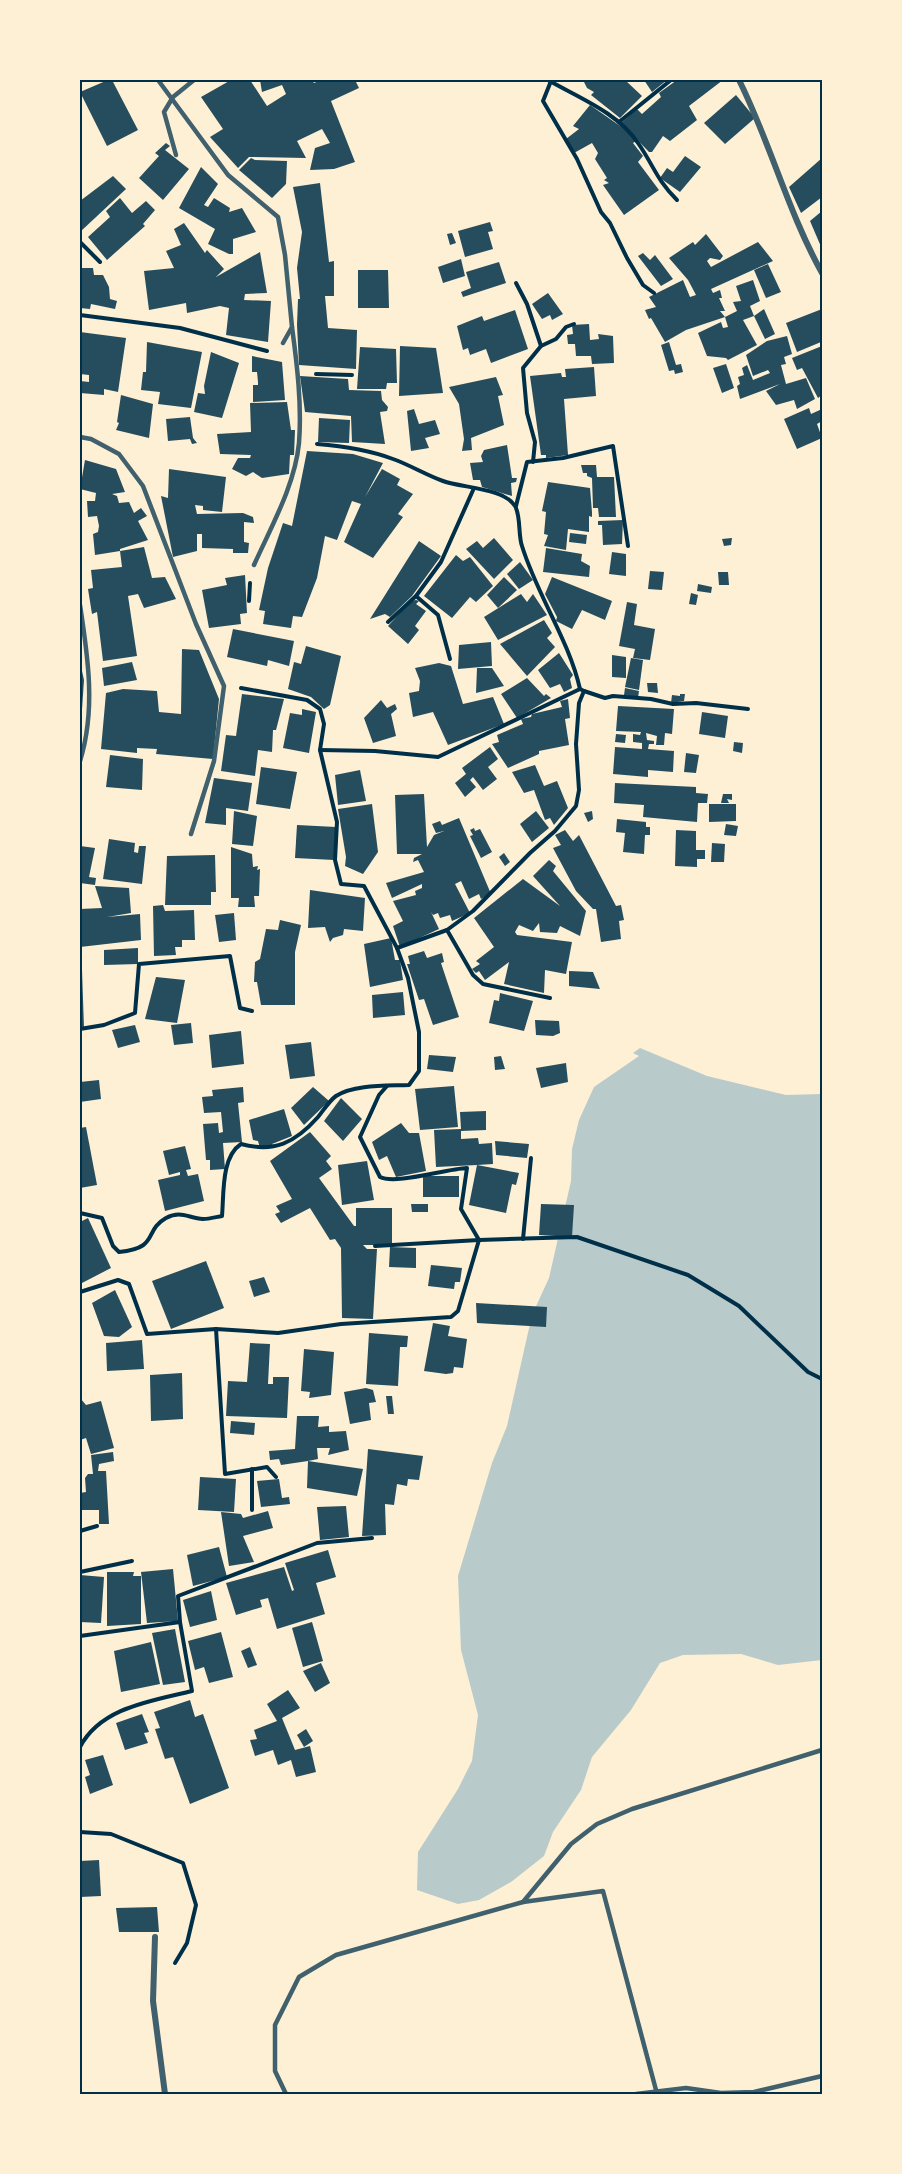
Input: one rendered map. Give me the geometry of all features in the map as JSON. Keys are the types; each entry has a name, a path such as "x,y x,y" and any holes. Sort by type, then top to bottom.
{"street":[{"path":"739,80 759,120 822,273"},
{"path":"155,1937 153,2001 165,2094"}],"lane":[{"path":"158,80 173,97 228,175 278,217 285,255 297,373 299,442 286,490 254,565"},
{"path":"176,155 164,112 173,97 194,80"},
{"path":"283,343 292,327"},
{"path":"80,437 91,439 119,454 143,486 196,624 224,686 214,761 191,834"},
{"path":"80,605 90,701 85,745 80,761"},
{"path":"523,1902 571,1844 597,1824 632,1809 822,1750"},
{"path":"286,2094 275,2071 275,2025 299,1977 336,1955 523,1902 603,1891 656,2090"},
{"path":"636,2094 686,2088 721,2093 754,2092 822,2076"}],"path":[{"path":"654,293 643,285 627,258 610,223 601,212 577,159 543,101 549,80 619,122 638,143 659,183 677,200"},
{"path":"619,122 671,80"},
{"path":"80,242 100,262"},
{"path":"516,283 527,304 542,346"},
{"path":"80,315 180,328 280,353 283,343"},
{"path":"533,462 535,442 527,413 523,368 542,346 556,339 566,327 574,324"},
{"path":"297,373 352,375"},
{"path":"299,442 376,453 444,482 504,496 516,507"},
{"path":"397,948 447,930 494,893 530,853 555,831 576,806 579,790 576,744 582,690 573,660 554,627 521,544 516,507 527,462 572,457 613,446 628,546"},
{"path":"388,622 416,596 441,562 474,488"},
{"path":"416,596 438,615 450,659"},
{"path":"80,1213 102,1218 113,1246 119,1252 138,1250 148,1242 164,1220 179,1213 202,1219 222,1216 228,1158 233,1149 241,1144 259,1149 281,1146 309,1127 336,1096 350,1091 409,1085 419,1071 419,1032 408,978 397,948 364,886 341,884 335,861 337,822 320,750 324,724 320,709 286,695 224,686"},
{"path":"320,750 375,751 438,757 582,690 605,698 613,696 651,699 673,704 696,703 748,709"},
{"path":"447,930 473,975 483,984 550,998"},
{"path":"80,1029 105,1025 135,1013 139,964 230,956 240,1008 252,1011"},
{"path":"80,1292 118,1280 129,1284 147,1334 216,1329 278,1333 340,1324 451,1317 458,1311 479,1240 461,1209 467,1168 422,1174 396,1181 387,1181 376,1170 360,1137 379,1095 387,1086"},
{"path":"523,1239 531,1158"},
{"path":"375,1246 577,1237 688,1275 739,1306 808,1372 822,1379"},
{"path":"216,1329 225,1474 267,1467 276,1478"},
{"path":"252,1469 250,1482 252,1510"},
{"path":"80,1531 97,1526"},
{"path":"80,1747 106,1718 127,1708 192,1690 180,1622 178,1596 317,1543 372,1538"},
{"path":"80,1572 132,1562"},
{"path":"80,1636 180,1622"},
{"path":"80,1832 111,1834 183,1863 196,1905 187,1943 153,2001"}],"shaded area":[{"path":"640,1048 707,1076 786,1095 822,1094 822,1660 778,1665 741,1654 683,1655 660,1663 631,1710 592,1757 581,1790 553,1832 544,1856 511,1882 479,1900 458,1904 417,1890 418,1852 458,1789 472,1761 478,1715 461,1650 458,1576 492,1463 507,1426 532,1315 549,1278 571,1181 572,1149 579,1120 594,1087 639,1056 633,1053"}],"building":[{"path":"112,80 138,130 107,146 80,92"},
{"path":"231,80 250,80 267,106 286,94 282,85 262,92 260,80 312,80 314,83 321,80 355,80 359,88 331,101 355,162 334,169 310,170 315,148 330,143 322,129 297,141 306,158 249,157 238,168 210,137 223,129 201,97"},
{"path":"583,80 625,80 642,96 620,118 591,95 594,92 587,88"},
{"path":"644,80 667,80 652,92"},
{"path":"677,80 723,80 689,106 697,120 670,141 663,136 652,152 649,152 621,123 637,109 642,114 661,97 659,93"},
{"path":"736,95 755,118 725,144 704,123"},
{"path":"590,105 623,128 636,141 633,143 643,156 638,162 659,190 624,215 603,185 609,183 604,180 607,178 595,159 598,153 592,143 574,153 566,139 579,129 573,126"},
{"path":"166,143 170,146 165,150 189,169 163,200 139,178 159,156 155,153"},
{"path":"685,156 701,167 680,192 660,178 667,168 673,172"},
{"path":"251,158 287,161 286,184 272,198 239,170"},
{"path":"822,158 822,197 801,213 789,187"},
{"path":"201,167 218,184 204,205 208,207 214,198 230,208 229,212 242,208 256,232 233,239 233,254 208,244 215,229 179,208"},
{"path":"113,176 126,189 80,232 80,201"},
{"path":"320,183 329,262 334,261 334,296 325,296 328,328 357,330 356,369 299,365 297,325 298,299 300,299 297,268 302,232 293,187"},
{"path":"120,198 132,213 146,201 155,210 143,224 145,226 107,260 88,237 110,217 106,211"},
{"path":"822,211 822,249 810,221"},
{"path":"490,222 493,231 488,232 493,249 465,257 458,231"},
{"path":"184,223 205,253 207,250 224,269 216,277 260,252 267,293 245,294 244,300 271,301 268,342 226,335 229,308 220,306 187,313 186,303 149,310 144,271 174,268 166,251 181,245 174,229"},
{"path":"452,233 456,243 450,245 447,234"},
{"path":"706,234 723,256 720,260 710,258 707,261 711,267 758,242 773,261 711,289 713,293 720,290 722,298 719,298 725,311 720,311 725,317 686,330 665,342 645,310 656,307 649,297 683,280 690,297 696,295 688,280 669,258 693,242 695,245"},
{"path":"643,253 650,260 655,255 673,279 661,286 638,256"},
{"path":"461,259 465,276 443,283 438,267"},
{"path":"499,262 506,283 463,297 461,292 471,288 466,272"},
{"path":"768,264 781,292 766,298 754,270"},
{"path":"80,268 93,268 94,275 103,275 109,287 110,299 117,301 115,309 91,304 90,309 80,308"},
{"path":"358,270 388,270 389,308 358,308"},
{"path":"753,280 760,301 750,306 754,316 743,320 757,345 728,360 707,356 698,333 721,322 723,328 728,327 725,317 737,311 733,302 741,301 736,286"},
{"path":"548,293 563,314 552,320 550,315 542,319 532,304"},
{"path":"764,309 775,334 765,339 754,316"},
{"path":"822,309 822,346 821,342 797,352 786,323"},
{"path":"515,310 528,349 491,363 486,349 470,355 468,348 463,350 457,326 482,316 484,321"},
{"path":"589,324 590,340 599,339 598,334 613,336 614,363 592,364 591,356 576,356 575,344 568,344 567,335 573,334 572,325"},
{"path":"80,332 126,338 118,392 104,389 104,395 80,393 80,381 89,382 89,375 80,374"},
{"path":"787,336 792,354 784,357 786,364 781,365 786,384 806,378 815,399 797,409 794,400 776,405 766,391 780,384 740,399 737,386 740,384 738,377 744,375 742,368 747,365 753,380 770,373 768,370 753,376 746,355 767,341"},
{"path":"147,342 202,352 191,408 158,404 160,392 141,390 143,372 146,372"},
{"path":"669,342 676,365 681,364 683,372 675,374 674,370 669,371 661,345"},
{"path":"400,346 436,348 443,393 399,396"},
{"path":"822,346 822,395 818,398 802,368 797,370 792,358"},
{"path":"360,347 396,349 397,383 387,383 386,389 357,389"},
{"path":"211,352 239,363 222,418 194,412 198,393 205,394 204,386"},
{"path":"252,356 282,362 285,400 253,402 253,385 258,385 258,382 257,372 252,372"},
{"path":"726,364 734,388 722,393 713,368"},
{"path":"594,367 596,396 564,399 568,455 546,458 546,455 541,455 530,376 561,373 562,377 566,377 565,369"},
{"path":"300,376 348,379 349,390 381,391 382,400 388,407 387,411 380,412 385,444 352,442 351,416 305,412"},
{"path":"496,377 503,395 498,396 504,425 471,438 472,450 462,451 464,439 459,404 449,387"},
{"path":"121,395 153,404 149,438 116,430 119,423 117,422"},
{"path":"287,402 291,430 295,430 294,455 290,455 289,474 262,478 253,472 246,476 232,469 238,458 250,458 251,455 220,454 217,434 251,432 250,403"},
{"path":"809,408 811,414 822,409 822,421 817,424 822,438 797,449 784,419"},
{"path":"414,409 419,424 435,420 440,434 425,438 429,448 411,451 407,411"},
{"path":"190,417 193,438 197,443 192,444 190,439 168,441 166,419"},
{"path":"319,418 350,420 349,443 318,442"},
{"path":"507,445 512,478 517,478 516,482 511,483 512,496 482,487 480,480 473,480 470,463 483,462 481,456 484,450"},
{"path":"307,451 353,454 383,463 365,497 382,469 400,479 397,485 413,494 398,514 403,517 373,558 344,542 361,504 352,501 337,540 325,536 317,578 302,617 293,616 291,628 263,624 265,611 259,610 268,568 283,523 292,526"},
{"path":"85,460 116,469 125,492 112,494 117,496 119,503 129,502 134,513 141,508 147,516 138,521 148,540 120,549 120,551 95,555 93,534 98,532 99,526 97,516 88,517 87,501 95,501 96,493 80,489"},
{"path":"581,465 596,465 597,477 614,477 616,517 599,517 598,508 593,508 592,478 587,476 587,473 583,473"},
{"path":"169,469 226,477 222,512 203,510 203,506 195,505 197,514 243,513 253,517 254,523 244,522 244,542 249,543 248,553 233,553 233,549 202,548 202,534 197,534 197,551 173,557 161,496 168,498"},
{"path":"548,482 590,488 592,517 589,516 589,532 568,529 566,550 544,546 548,535 544,534 546,512 542,511"},
{"path":"623,520 622,544 603,545 602,525 598,525 598,521"},
{"path":"570,533 587,535 586,544 569,542"},
{"path":"494,538 513,560 494,579 466,549 477,541 483,548"},
{"path":"732,538 731,545 724,546 722,539"},
{"path":"419,541 441,556 412,596 390,617 385,614 370,619"},
{"path":"144,547 152,578 165,577 176,599 144,608 138,594 128,596 137,656 103,661 97,612 92,614 88,589 93,588 91,570 122,567 120,551"},
{"path":"546,548 582,554 581,561 590,566 589,577 543,572"},
{"path":"612,552 626,554 626,576 609,574"},
{"path":"456,555 463,561 470,557 493,586 476,602 470,597 452,618 424,596"},
{"path":"520,562 533,580 519,589 507,574"},
{"path":"650,571 664,572 662,590 648,589"},
{"path":"718,572 728,572 729,585 719,585"},
{"path":"245,575 247,613 240,614 241,624 209,628 202,590 227,585 225,578"},
{"path":"504,577 517,590 498,608 487,595"},
{"path":"552,577 612,601 605,620 582,610 572,629 556,621 557,617 545,594"},
{"path":"698,584 712,587 711,593 697,591"},
{"path":"691,593 698,595 696,605 689,604"},
{"path":"521,594 527,602 533,594 547,615 498,640 484,617"},
{"path":"411,601 419,601 416,604 426,611 415,626 419,630 408,644 388,626"},
{"path":"627,602 637,604 634,625 655,629 650,660 633,658 635,649 619,646"},
{"path":"544,620 552,633 547,638 555,647 527,676 500,644"},
{"path":"233,629 294,641 289,666 268,660 267,666 227,657"},
{"path":"491,642 492,666 458,669 459,645"},
{"path":"306,646 341,656 330,705 324,709 311,697 288,689 294,662 301,664"},
{"path":"182,649 199,650 219,699 213,759 156,754 157,749 137,748 137,753 101,749 106,693 123,689 157,691 159,712 181,714"},
{"path":"559,653 573,675 570,679 572,688 564,692 560,684 550,688 538,670"},
{"path":"612,655 626,657 626,678 612,677"},
{"path":"631,658 643,660 639,690 625,687"},
{"path":"80,662 84,680 81,724 80,724"},
{"path":"132,662 137,680 104,686 102,668"},
{"path":"439,663 451,666 463,704 493,697 504,724 448,745 433,712 413,717 409,693 419,691 420,681 415,668"},
{"path":"477,668 492,668 504,686 476,693"},
{"path":"527,678 544,696 546,694 551,698 517,718 501,694"},
{"path":"647,683 657,683 658,693 648,692"},
{"path":"625,688 639,691 638,698 624,695"},
{"path":"242,694 284,699 276,730 273,730 272,752 258,750 255,776 221,771 226,735 236,736"},
{"path":"680,694 685,694 684,701 671,703 672,695 680,696"},
{"path":"568,699 570,718 565,719 569,745 539,751 539,754 508,768 492,744 499,742 497,735 523,724 521,719 531,717 532,714 562,707 560,701"},
{"path":"381,700 387,708 395,704 397,709 391,714 396,736 373,743 364,718"},
{"path":"618,706 674,709 672,734 665,733 664,745 656,745 657,736 646,733 647,740 654,741 654,744 649,744 648,749 674,751 673,772 648,770 648,777 613,774 615,747 642,749 642,743 633,742 633,734 640,735 641,732 616,731"},
{"path":"302,709 316,712 309,753 283,748 290,713 302,715"},
{"path":"702,712 728,716 725,738 699,734"},
{"path":"616,734 626,735 625,743 615,742"},
{"path":"734,742 743,743 742,753 733,751"},
{"path":"490,747 498,759 488,767 497,779 483,790 473,777 470,780 476,787 465,797 455,783 466,774 462,768"},
{"path":"686,753 699,755 696,773 684,772"},
{"path":"110,755 143,759 142,790 106,787"},
{"path":"535,765 544,786 557,781 568,808 554,825 550,818 545,820 534,790 524,793 512,772"},
{"path":"261,767 297,772 290,809 256,804"},
{"path":"360,770 366,801 338,805 335,775"},
{"path":"214,778 252,783 248,811 226,808 226,825 205,823"},
{"path":"615,783 696,787 696,793 708,794 707,803 698,803 697,822 643,817 644,805 614,803"},
{"path":"424,794 427,847 434,835 444,831 436,833 432,824 440,821 442,825 459,818 491,894 481,899 479,894 469,899 461,881 455,884 470,913 452,921 450,915 440,918 438,913 433,915 431,912 439,929 400,947 393,926 403,921 393,901 416,895 415,891 422,888 422,884 392,898 386,883 424,872 418,860 413,862 414,858 422,854 397,854 395,795"},
{"path":"723,794 732,794 732,800 727,799 729,803 721,803"},
{"path":"372,804 378,852 363,874 345,866 346,857 338,809"},
{"path":"709,804 736,804 736,821 709,822"},
{"path":"234,811 257,816 253,846 232,844"},
{"path":"536,811 549,828 532,842 520,824"},
{"path":"592,811 593,819 588,822 584,813"},
{"path":"617,819 646,822 646,827 650,827 650,835 645,835 644,854 623,852 625,833 616,832"},
{"path":"726,824 738,826 736,836 724,835"},
{"path":"297,825 336,827 334,860 295,858"},
{"path":"474,828 475,831 480,829 492,852 481,858 470,836 473,835 470,830"},
{"path":"565,830 573,841 579,835 616,906 621,905 624,920 619,921 621,939 601,942 596,909 593,909 576,891 553,848 561,845 555,835"},
{"path":"676,830 696,831 696,850 705,850 705,859 697,859 697,867 675,866"},
{"path":"109,839 135,843 134,852 138,853 139,846 146,846 142,884 103,879"},
{"path":"712,843 725,844 724,862 711,862"},
{"path":"80,846 95,848 89,877 96,878 95,885 80,883"},
{"path":"231,847 252,854 253,867 258,866 257,870 260,869 259,896 254,896 255,907 238,907 239,898 231,898"},
{"path":"504,853 510,862 505,866 499,857"},
{"path":"215,855 216,892 211,892 211,905 165,905 167,856"},
{"path":"549,860 556,866 553,871 586,911 580,936 560,926 557,933 540,932 539,923 533,931 519,925 515,932 517,935 572,942 566,974 545,970 544,993 504,984 509,962 485,980 479,971 476,973 472,969 480,964 476,961 494,947 474,918 523,879 560,906 533,876"},
{"path":"95,886 129,888 131,913 107,917 140,914 141,940 80,947 80,909 102,908"},
{"path":"310,890 365,898 363,931 344,929 343,935 333,938 330,942 325,927 308,928"},
{"path":"163,905 165,911 194,910 195,940 182,940 182,947 175,947 176,955 154,956 153,906"},
{"path":"234,913 236,940 219,942 215,915"},
{"path":"280,920 301,925 295,952 295,1005 261,1005 257,982 254,982 255,962 260,959 266,929 278,930"},
{"path":"391,938 395,960 400,960 403,980 370,987 364,944"},
{"path":"138,948 138,964 104,965 104,950"},
{"path":"424,951 427,958 442,953 444,962 441,963 459,1017 433,1025 424,999 419,1000 407,964 410,964 408,956"},
{"path":"82,970 84,1028 80,1028 80,971"},
{"path":"569,971 593,972 600,989 569,986"},
{"path":"156,977 185,980 177,1023 145,1019"},
{"path":"403,992 405,1015 373,1018 372,995"},
{"path":"500,993 533,1001 524,1031 489,1023 494,1000 499,1001"},
{"path":"535,1020 559,1021 560,1033 553,1036 536,1035"},
{"path":"191,1023 193,1043 174,1045 171,1025"},
{"path":"135,1025 140,1042 118,1048 112,1030"},
{"path":"241,1031 244,1064 212,1068 209,1035"},
{"path":"311,1042 315,1076 290,1079 285,1045"},
{"path":"429,1055 456,1057 453,1072 427,1069"},
{"path":"501,1056 505,1069 495,1070 494,1057"},
{"path":"566,1063 568,1082 541,1088 536,1068"},
{"path":"99,1080 101,1099 80,1102 80,1082"},
{"path":"454,1086 458,1127 420,1130 415,1089"},
{"path":"243,1087 244,1102 238,1103 242,1142 223,1143 225,1169 210,1170 210,1160 206,1160 203,1124 218,1123 219,1133 223,1132 221,1112 204,1113 202,1097 213,1096 212,1090"},
{"path":"313,1087 329,1101 304,1125 291,1108"},
{"path":"341,1098 362,1119 343,1141 324,1121"},
{"path":"284,1109 292,1136 272,1144 274,1146 260,1148 258,1141 253,1140 249,1120"},
{"path":"486,1111 486,1130 461,1131 461,1139 478,1138 479,1144 492,1143 493,1164 436,1167 434,1130 461,1129 460,1112"},
{"path":"401,1123 409,1133 419,1133 426,1171 396,1177 387,1156 379,1160 372,1142"},
{"path":"86,1127 97,1185 80,1188 80,1128"},
{"path":"310,1132 331,1156 326,1161 332,1169 319,1178 354,1226 356,1226 356,1208 392,1208 392,1245 363,1245 367,1249 377,1249 373,1319 342,1318 341,1248 335,1239 330,1240 310,1208 281,1223 275,1214 280,1212 276,1206 292,1199 270,1161"},
{"path":"495,1141 529,1144 527,1158 496,1155"},
{"path":"185,1146 191,1169 186,1170 188,1176 198,1174 204,1201 165,1211 158,1180 180,1175 180,1172 169,1175 163,1151"},
{"path":"367,1161 374,1200 342,1205 338,1165"},
{"path":"477,1165 519,1173 516,1185 512,1184 506,1213 469,1205"},
{"path":"423,1176 459,1176 459,1197 423,1197"},
{"path":"411,1204 428,1204 428,1212 412,1212"},
{"path":"541,1204 574,1205 572,1237 539,1235"},
{"path":"88,1218 111,1268 82,1283 80,1278 80,1222"},
{"path":"390,1247 416,1248 416,1268 389,1267"},
{"path":"206,1261 224,1308 171,1329 152,1281"},
{"path":"431,1265 462,1268 460,1282 455,1282 454,1289 428,1286"},
{"path":"264,1277 270,1292 254,1297 249,1281"},
{"path":"115,1290 132,1327 119,1337 104,1336 92,1303"},
{"path":"476,1303 547,1307 546,1327 477,1323"},
{"path":"433,1323 450,1326 448,1336 467,1339 463,1368 454,1367 453,1373 446,1374 424,1371"},
{"path":"369,1333 408,1336 407,1347 400,1347 398,1386 366,1384"},
{"path":"142,1340 144,1369 107,1371 106,1343"},
{"path":"250,1343 270,1344 268,1384 273,1384 273,1377 289,1377 287,1418 226,1416 228,1381 247,1382"},
{"path":"304,1349 334,1352 331,1395 309,1398 310,1392 301,1391"},
{"path":"182,1373 183,1419 151,1421 150,1375"},
{"path":"366,1388 373,1390 376,1402 369,1403 371,1420 350,1424 344,1392"},
{"path":"386,1396 392,1396 394,1414 388,1414"},
{"path":"80,1398 86,1405 101,1401 114,1448 91,1454 86,1438 80,1440"},
{"path":"297,1416 319,1416 318,1427 329,1426 329,1432 346,1431 349,1450 328,1455 330,1448 317,1448 318,1459 281,1465 279,1459 270,1460 269,1451 295,1449"},
{"path":"231,1421 255,1423 254,1435 230,1433"},
{"path":"368,1449 423,1456 419,1480 408,1479 407,1486 397,1484 394,1505 385,1504 386,1535 362,1536"},
{"path":"113,1452 114,1461 99,1464 98,1471 106,1471 109,1524 99,1524 99,1510 80,1510 80,1493 86,1492 85,1478 88,1474 93,1474 91,1455"},
{"path":"308,1461 363,1469 357,1496 307,1488"},
{"path":"200,1477 236,1479 234,1512 198,1510"},
{"path":"279,1479 282,1498 289,1497 290,1504 261,1507 257,1481"},
{"path":"346,1506 349,1537 320,1540 317,1507"},
{"path":"268,1511 273,1528 243,1536 254,1562 229,1566 221,1512 241,1514 243,1518"},
{"path":"219,1547 227,1577 193,1586 187,1555"},
{"path":"328,1550 336,1577 316,1583 325,1614 277,1629 268,1598 260,1600 262,1607 236,1615 226,1583 284,1567 292,1591 294,1590 285,1563"},
{"path":"173,1569 178,1621 147,1623 141,1572"},
{"path":"107,1572 134,1572 133,1576 141,1576 141,1624 107,1626"},
{"path":"80,1575 104,1577 101,1623 80,1622"},
{"path":"211,1591 217,1620 190,1627 183,1600"},
{"path":"312,1622 323,1661 303,1667 292,1628"},
{"path":"175,1629 185,1682 163,1685 152,1633"},
{"path":"221,1632 233,1677 209,1683 204,1667 195,1670 188,1641"},
{"path":"151,1642 160,1684 121,1692 114,1651"},
{"path":"250,1647 257,1665 248,1668 241,1651"},
{"path":"321,1663 330,1683 315,1692 303,1671"},
{"path":"288,1690 300,1708 282,1718 295,1750 310,1746 316,1772 296,1777 291,1760 278,1765 273,1750 255,1756 250,1740 257,1739 254,1730 277,1721 267,1704"},
{"path":"190,1700 195,1717 203,1714 229,1788 190,1804 173,1757 165,1759 155,1729 160,1728 154,1712"},
{"path":"142,1714 149,1732 144,1733 148,1743 125,1750 116,1723"},
{"path":"306,1729 313,1741 304,1747 297,1735"},
{"path":"103,1755 113,1785 90,1794 85,1777 90,1775 85,1760"},
{"path":"99,1860 101,1896 80,1897 80,1861"},
{"path":"157,1907 159,1932 119,1932 116,1908"}]}
